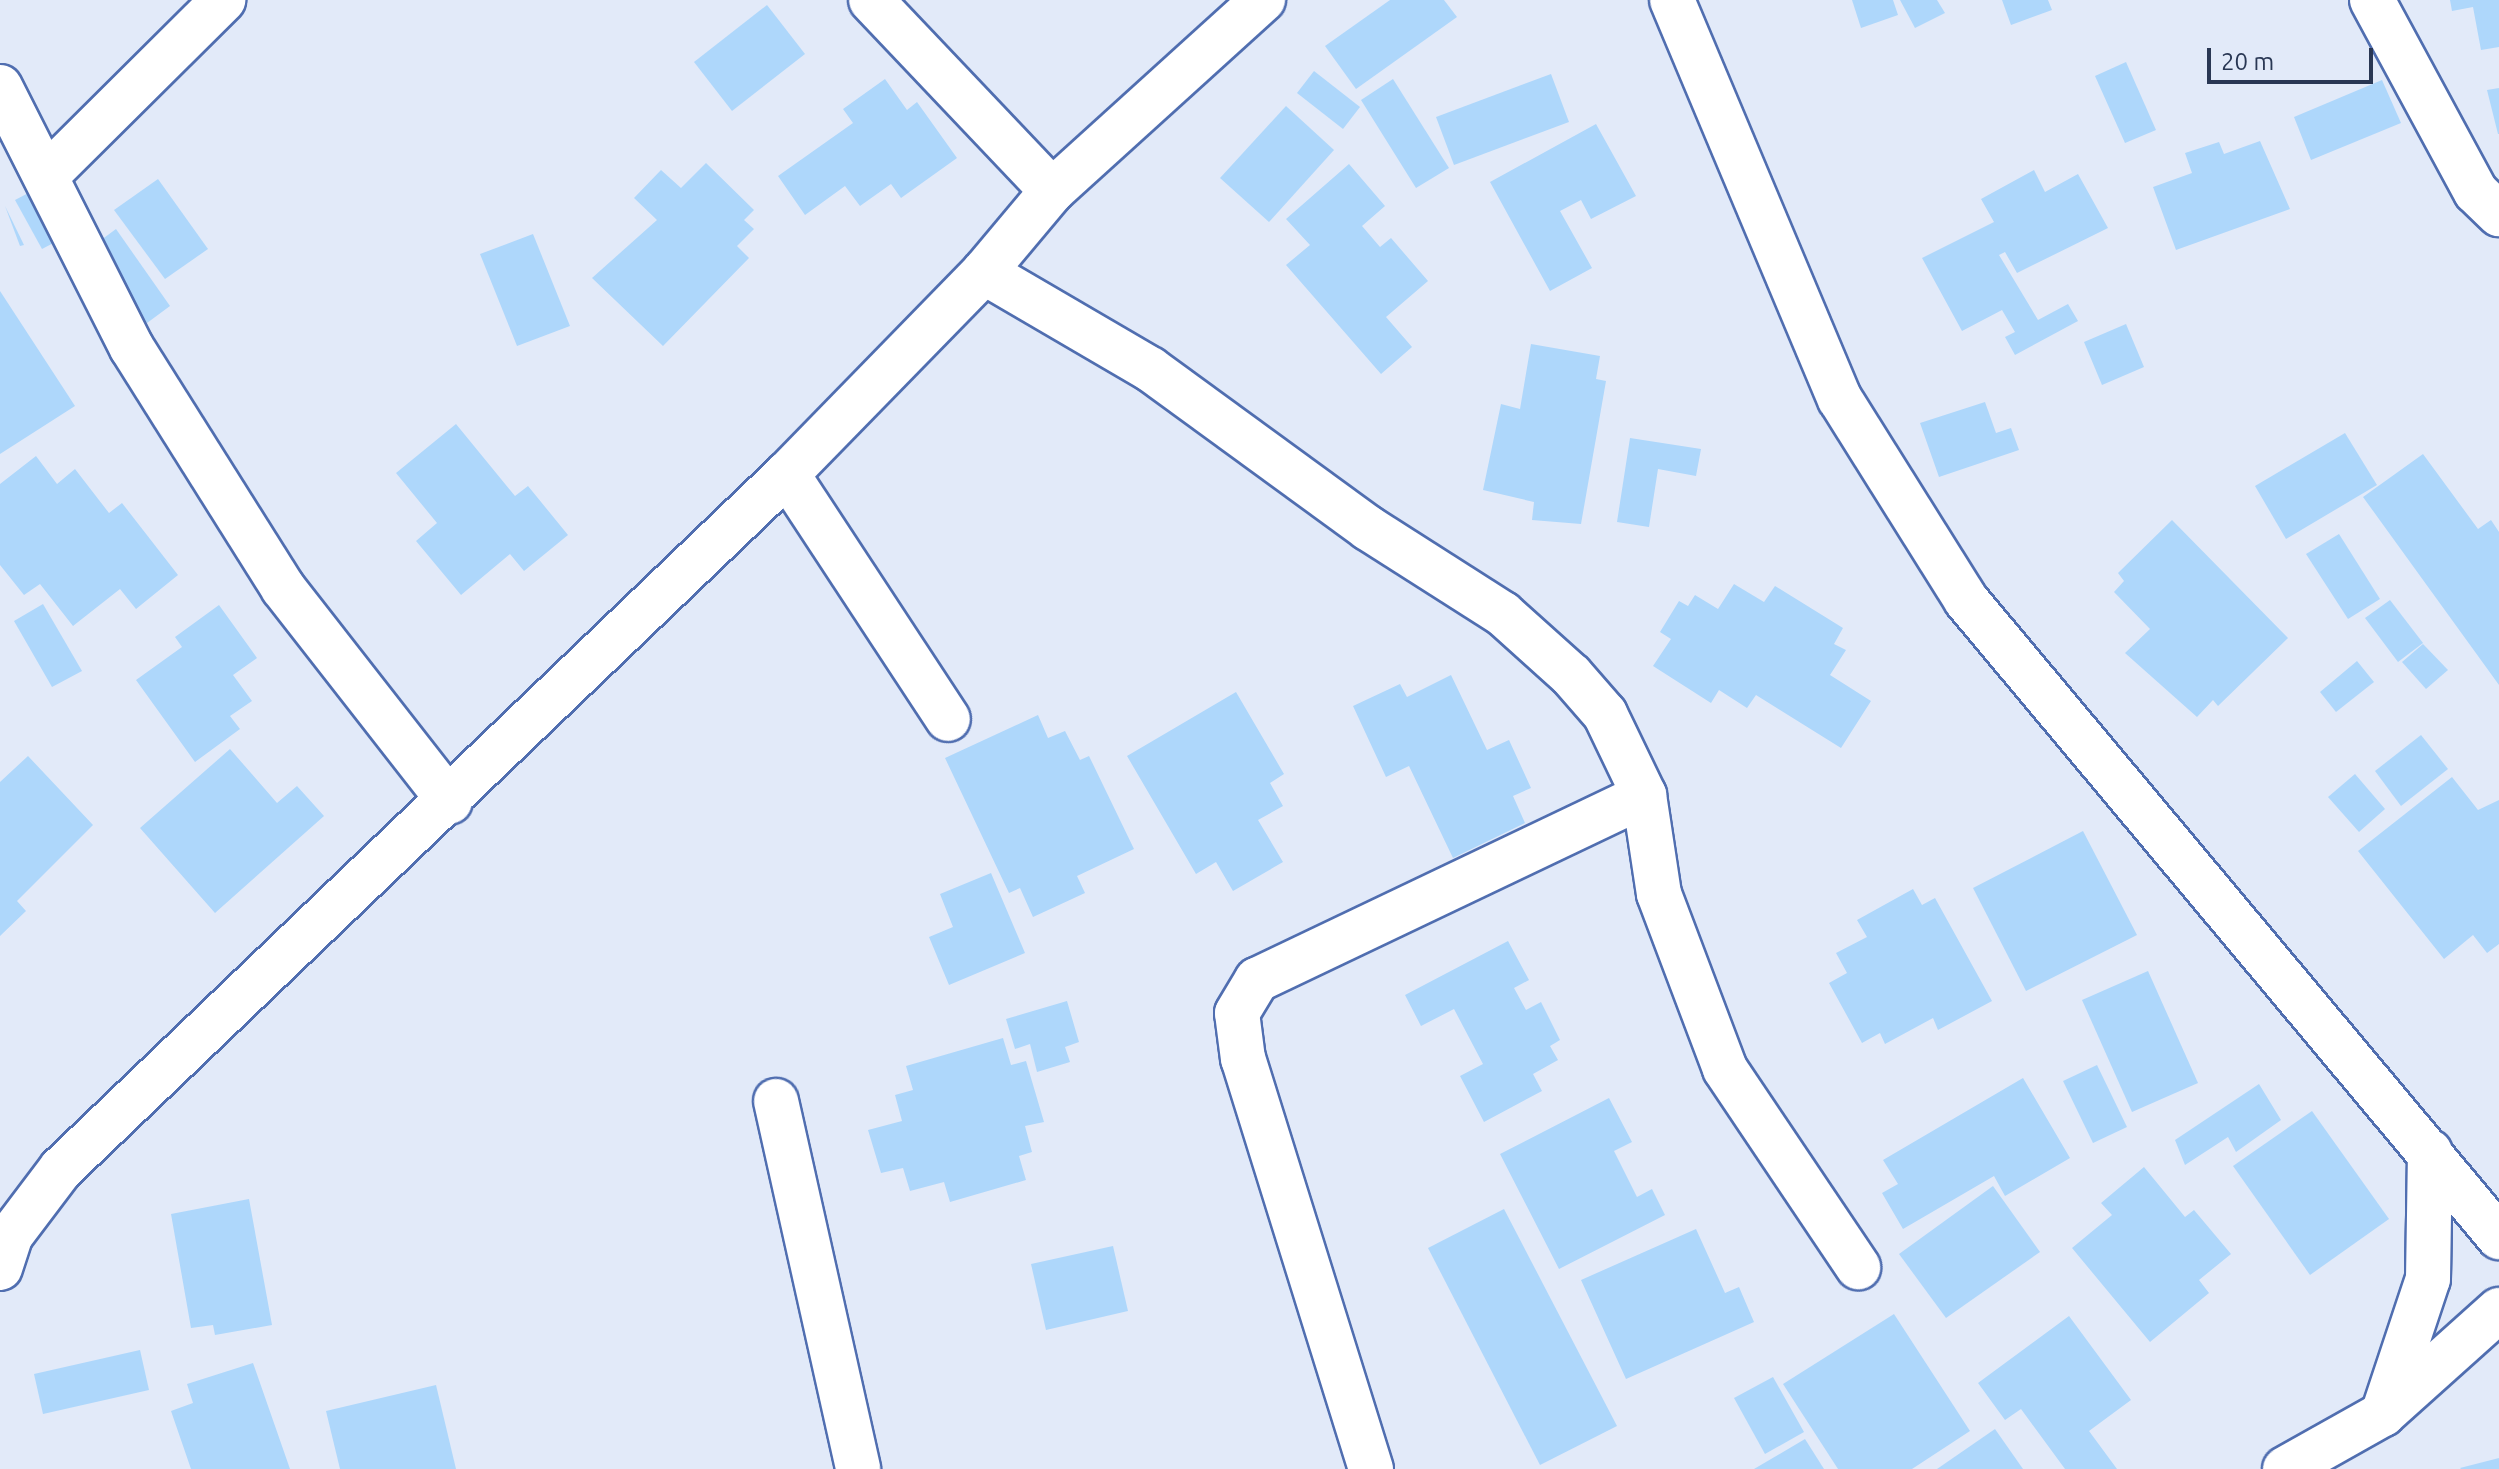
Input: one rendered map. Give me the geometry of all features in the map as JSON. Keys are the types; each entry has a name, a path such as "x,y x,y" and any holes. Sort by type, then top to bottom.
{"street":[{"path":"46,176 223,0"},
{"path":"871,0 1052,191"},
{"path":"4,1240 61,1169 450,802 787,474 984,272 1052,191 1263,0"},
{"path":"1672,0 1840,399 1958,588 2138,814 2430,1152 2499,1237"},
{"path":"2372,0 2476,192 2499,214"},
{"path":"0,87 132,348 283,588 450,802"},
{"path":"984,272 1150,369 1368,528 1503,614 1605,714 1644,795 1659,894 1725,1069 1858,1267"},
{"path":"787,474 948,719"},
{"path":"1371,1469 1243,1059 1237,1013 1257,980 1644,795"},
{"path":"776,1101 858,1469"},
{"path":"2383,1414 2428,1279 2430,1152"},
{"path":"2297,1464 2383,1414 2499,1310"}],"building":[{"path":"1390,0 1444,0 1457,17 1356,89 1325,46"},
{"path":"1852,0 1893,0 1898,15 1861,28"},
{"path":"1900,0 1937,0 1945,13 1915,28"},
{"path":"2002,0 2048,0 2052,10 2011,25"},
{"path":"2450,0 2499,0 2499,47 2481,50 2473,7 2452,11"},
{"path":"767,5 805,54 732,111 694,62"},
{"path":"2126,62 2156,130 2125,143 2095,76"},
{"path":"1314,71 1360,107 1343,129 1297,93"},
{"path":"1551,74 1569,122 1454,165 1436,117"},
{"path":"885,79 907,110 917,102 957,158 901,198 891,184 860,206 845,186 805,215 778,176 853,123 843,109"},
{"path":"1393,79 1449,168 1416,188 1361,100"},
{"path":"2382,80 2401,123 2311,160 2294,117"},
{"path":"2499,88 2499,134 2498,134 2487,90"},
{"path":"1286,106 1334,150 1269,222 1220,178"},
{"path":"1596,124 1636,196 1591,219 1581,200 1560,211 1592,268 1550,291 1490,182"},
{"path":"2260,141 2290,209 2176,250 2153,187 2192,173 2185,153 2219,142 2224,154"},
{"path":"706,163 754,210 744,220 754,229 737,246 749,258 663,346 592,278 657,220 634,198 661,170 681,188"},
{"path":"1349,164 1385,206 1362,226 1380,247 1391,238 1428,281 1386,317 1412,347 1381,374 1286,265 1310,245 1286,219"},
{"path":"2034,170 2045,192 2078,174 2108,228 2017,273 2005,252 1999,255 2038,320 2068,304 2078,321 2015,355 2005,337 2015,332 2002,310 1962,331 1922,258 1994,222 1981,199"},
{"path":"158,179 208,249 165,279 114,210"},
{"path":"38,188 65,237 42,249 15,200"},
{"path":"5,206 24,245 20,246"},
{"path":"116,229 170,306 147,323 93,246"},
{"path":"533,234 570,326 517,346 480,254"},
{"path":"0,291 75,406 0,454"},
{"path":"2126,324 2144,367 2102,385 2084,342"},
{"path":"1531,344 1600,356 1596,379 1606,381 1581,524 1532,520 1534,502 1483,490 1501,404 1520,409"},
{"path":"1985,402 1996,433 2011,428 2019,450 1939,477 1920,423"},
{"path":"456,424 515,496 528,486 568,535 524,571 510,554 461,595 416,541 437,523 396,473"},
{"path":"2345,433 2377,485 2286,539 2255,486"},
{"path":"1630,438 1701,449 1696,476 1658,469 1649,527 1617,522"},
{"path":"2423,454 2478,529 2491,520 2499,532 2499,685 2363,497"},
{"path":"36,456 57,484 75,469 109,513 122,503 178,575 136,609 120,589 73,626 40,584 24,595 0,565 0,484"},
{"path":"2172,520 2288,638 2218,706 2213,700 2197,717 2125,653 2150,629 2114,592 2124,581 2118,573"},
{"path":"2339,534 2380,599 2348,619 2306,554"},
{"path":"1734,584 1764,602 1775,586 1843,628 1834,644 1846,650 1830,675 1871,701 1841,748 1756,695 1747,708 1719,690 1711,703 1653,666 1671,639 1660,632 1679,601 1688,606 1695,595 1718,609"},
{"path":"2390,600 2423,643 2398,662 2365,618"},
{"path":"43,604 82,671 52,687 14,621"},
{"path":"219,605 257,658 233,675 252,701 230,716 240,729 195,762 136,680 182,647 175,637"},
{"path":"2423,644 2448,670 2426,689 2402,662"},
{"path":"2357,661 2374,682 2336,712 2320,692"},
{"path":"1451,675 1487,750 1509,740 1531,788 1513,796 1525,823 1453,858 1409,766 1386,777 1353,706 1400,684 1407,697"},
{"path":"1236,692 1284,774 1270,783 1283,806 1258,820 1283,862 1233,891 1216,862 1196,874 1127,756"},
{"path":"1038,715 1048,738 1065,731 1080,760 1089,756 1134,849 1077,876 1085,893 1033,917 1020,888 1009,893 945,758"},
{"path":"2421,735 2448,769 2401,806 2375,771"},
{"path":"230,749 277,803 297,786 324,816 215,913 140,828"},
{"path":"28,756 93,825 17,901 26,911 0,936 0,782"},
{"path":"2355,774 2385,809 2359,832 2328,797"},
{"path":"2452,777 2478,810 2499,800 2499,944 2487,953 2473,935 2444,959 2358,851"},
{"path":"2083,831 2137,935 2026,991 1973,888"},
{"path":"991,873 1025,953 949,985 929,937 953,927 940,894"},
{"path":"1913,889 1922,905 1935,898 1992,1001 1938,1030 1933,1018 1885,1044 1880,1033 1862,1043 1829,983 1847,973 1836,953 1867,937 1857,920"},
{"path":"1508,941 1529,980 1514,988 1526,1010 1541,1002 1560,1040 1550,1046 1558,1060 1533,1074 1542,1091 1484,1122 1460,1076 1483,1064 1454,1009 1421,1026 1405,995"},
{"path":"2148,971 2198,1083 2132,1112 2082,1000"},
{"path":"1067,1001 1079,1042 1065,1047 1070,1062 1037,1072 1030,1044 1015,1049 1006,1019"},
{"path":"1003,1038 1011,1065 1026,1061 1044,1122 1025,1126 1032,1152 1019,1156 1026,1180 950,1202 944,1182 910,1191 903,1168 881,1173 868,1130 902,1121 895,1095 913,1090 906,1066"},
{"path":"2097,1065 2127,1127 2093,1143 2063,1081"},
{"path":"2023,1078 2070,1158 2005,1196 1994,1176 1903,1229 1882,1193 1898,1184 1883,1160"},
{"path":"2259,1084 2281,1120 2236,1152 2228,1137 2185,1165 2175,1140"},
{"path":"1609,1098 1632,1142 1614,1151 1637,1197 1652,1189 1665,1215 1559,1269 1500,1154"},
{"path":"2312,1111 2389,1219 2310,1275 2233,1166"},
{"path":"2144,1167 2185,1217 2194,1210 2231,1254 2199,1280 2209,1293 2150,1342 2072,1248 2112,1215 2101,1203"},
{"path":"1993,1186 2040,1252 1946,1318 1899,1254"},
{"path":"249,1199 272,1325 215,1335 213,1325 191,1328 171,1214"},
{"path":"1504,1209 1617,1426 1540,1465 1428,1248"},
{"path":"1696,1229 1725,1293 1739,1287 1754,1322 1626,1379 1581,1280"},
{"path":"1113,1246 1128,1311 1046,1330 1031,1264"},
{"path":"1894,1314 1970,1431 1912,1469 1838,1469 1783,1384"},
{"path":"2069,1316 2131,1400 2089,1431 2117,1469 2065,1469 2021,1409 2005,1420 1978,1383"},
{"path":"140,1350 149,1390 43,1414 34,1374"},
{"path":"253,1363 290,1469 191,1469 171,1411 193,1403 187,1384"},
{"path":"1773,1377 1804,1432 1765,1454 1734,1398"},
{"path":"436,1385 456,1469 340,1469 326,1411"},
{"path":"1995,1429 2023,1469 1937,1469"},
{"path":"1805,1439 1824,1469 1754,1469"},
{"path":"2499,1458 2499,1469 2460,1468"}]}
